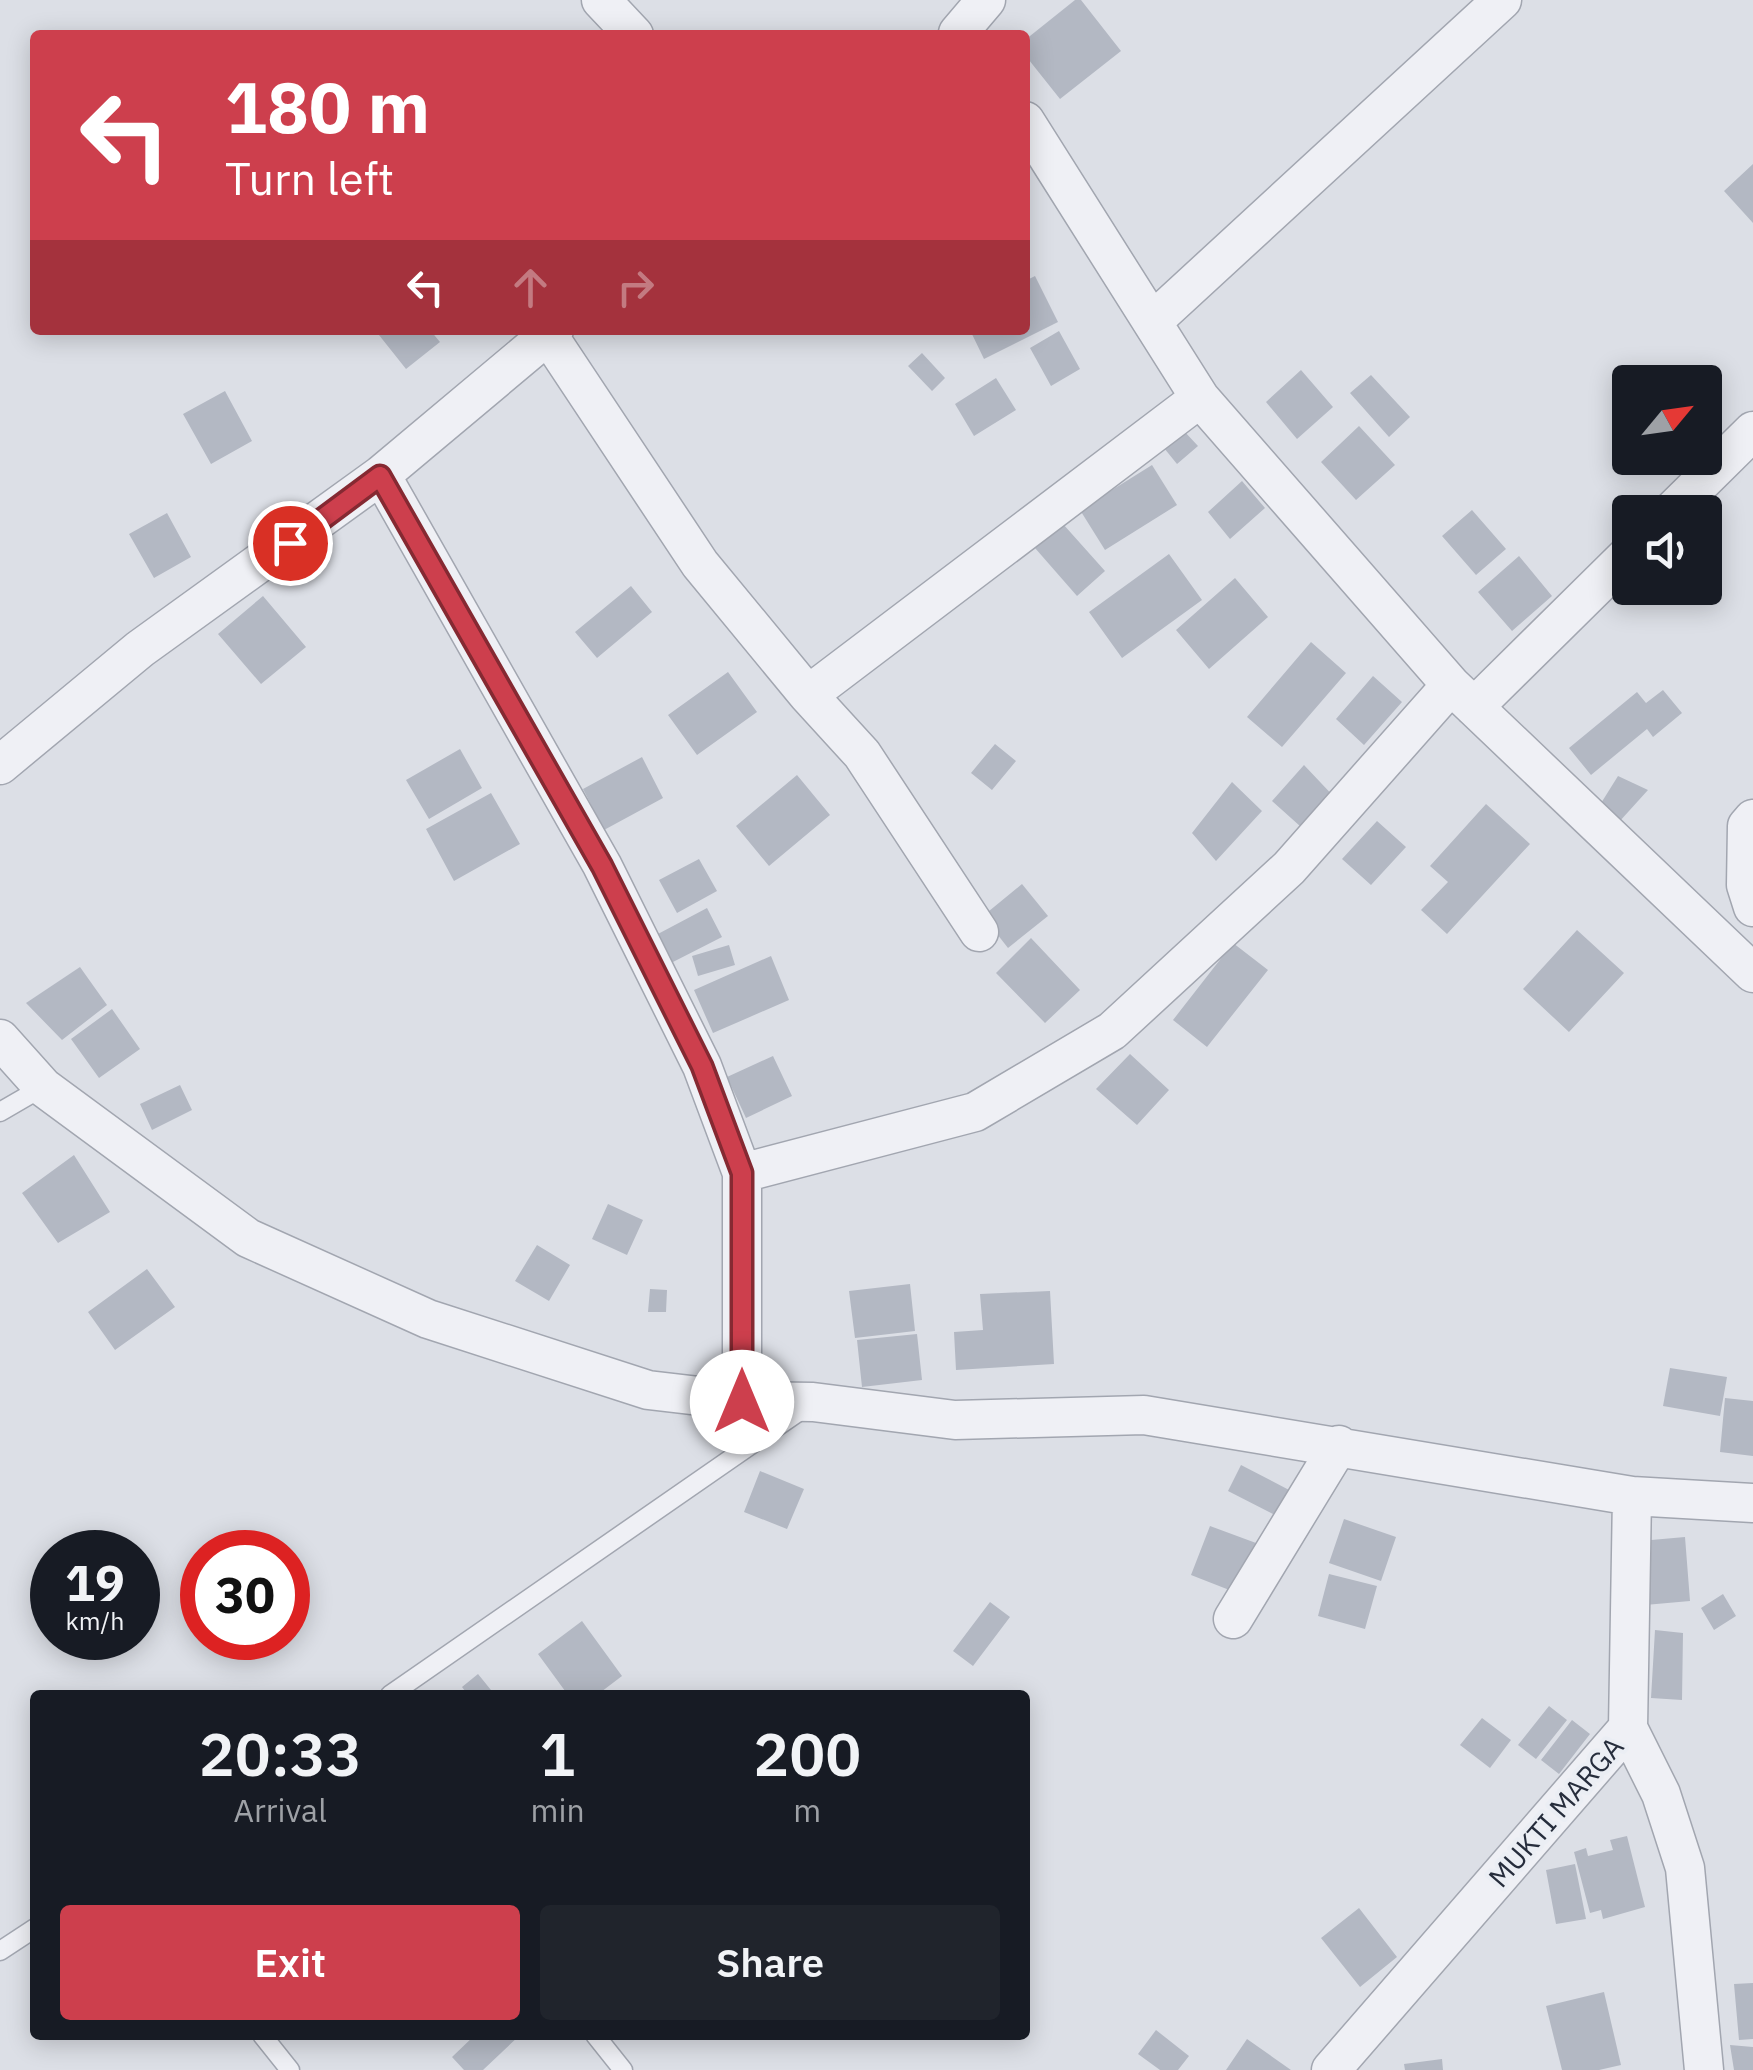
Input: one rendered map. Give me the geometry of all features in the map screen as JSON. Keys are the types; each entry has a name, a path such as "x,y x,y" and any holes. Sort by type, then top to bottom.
{"street":[{"path":"601,0 629,30"},
{"path":"960,30 986,0"},
{"path":"1152,322 1502,0"},
{"path":"1030,128 1200,398 1462,696 1753,973"},
{"path":"0,765 140,649 380,476 547,335"},
{"path":"553,335 700,564 862,754 979,932"},
{"path":"808,695 1200,398"},
{"path":"1687,495 1753,431"},
{"path":"380,476 602,866 702,1066 742,1173 742,1402"},
{"path":"742,1173 976,1112 1112,1031 1290,868 1462,696 1612,568"},
{"path":"1753,819 1747,826 1746,885 1753,906"},
{"path":"0,1039 43,1088 248,1238 428,1318 648,1390 742,1402 813,1402 955,1420 1144,1416 1340,1445 1632,1496 1753,1503"},
{"path":"1233,1619 1340,1445"},
{"name":"MUKTI MARGA","path":"1331,2070 1628,1728 1632,1496"},
{"path":"1628,1728 1661,1794 1685,1868 1704,2070"}],"lane":[{"path":"0,1112 43,1088"},
{"path":"397,1690 813,1402"},
{"path":"0,1951 30,1931"},
{"path":"266,2040 290,2070"},
{"path":"598,2040 623,2070"}],"building":[{"path":"1075,0 1081,0 1121,51 1060,99 1030,61 1030,36"},
{"path":"1753,164 1753,223 1724,191"},
{"path":"1035,276 1058,322 984,359 972,335 1030,335 1030,278"},
{"path":"1059,331 1080,369 1051,386 1030,348"},
{"path":"379,335 434,335 440,342 406,369"},
{"path":"922,353 945,378 932,391 908,366"},
{"path":"1301,370 1333,407 1297,439 1266,402"},
{"path":"1371,375 1410,417 1389,437 1350,393"},
{"path":"996,378 1016,410 974,436 955,404"},
{"path":"225,391 252,441 211,464 183,414"},
{"path":"1359,426 1395,465 1356,500 1321,462"},
{"path":"1184,431 1198,446 1177,464 1164,448"},
{"path":"1152,465 1177,505 1105,550 1080,510"},
{"path":"1242,481 1265,508 1230,539 1208,512"},
{"path":"1472,510 1506,549 1476,575 1442,536"},
{"path":"167,513 191,557 154,578 129,534"},
{"path":"1063,524 1105,571 1077,596 1035,548"},
{"path":"1169,554 1202,600 1122,658 1089,612"},
{"path":"1519,556 1552,596 1512,631 1478,592"},
{"path":"1235,578 1268,617 1209,669 1176,630"},
{"path":"631,586 652,612 597,658 575,632"},
{"path":"263,596 306,647 261,684 218,634"},
{"path":"1311,642 1346,673 1282,747 1247,717"},
{"path":"728,672 757,712 697,755 668,715"},
{"path":"1373,676 1402,702 1364,745 1336,719"},
{"path":"1663,690 1682,713 1653,737 1647,729 1591,775 1569,748 1637,692 1646,703"},
{"path":"995,744 1016,761 992,790 971,773"},
{"path":"460,749 482,788 429,819 406,780"},
{"path":"642,757 663,798 604,830 583,789"},
{"path":"1304,765 1338,801 1310,835 1272,801"},
{"path":"797,775 830,815 769,866 736,826"},
{"path":"1618,776 1648,790 1619,822 1598,808"},
{"path":"1232,782 1262,811 1216,861 1192,833"},
{"path":"491,793 520,844 454,881 426,829"},
{"path":"1486,804 1530,844 1447,934 1421,910 1448,882 1430,866"},
{"path":"1377,821 1406,847 1371,885 1342,859"},
{"path":"699,859 717,891 677,913 659,880"},
{"path":"1022,884 1048,916 1008,948 983,916"},
{"path":"707,908 722,937 671,963 656,935"},
{"path":"1577,930 1624,973 1569,1032 1523,989"},
{"path":"1031,938 1080,990 1045,1023 996,973"},
{"path":"1233,943 1268,970 1207,1047 1173,1020"},
{"path":"729,945 735,965 698,976 692,956"},
{"path":"771,956 789,1000 713,1033 694,990"},
{"path":"80,967 107,1005 62,1040 26,1003"},
{"path":"112,1009 140,1049 99,1078 71,1039"},
{"path":"1130,1054 1169,1090 1137,1125 1096,1089"},
{"path":"773,1056 792,1096 746,1118 727,1077"},
{"path":"180,1085 192,1110 152,1130 140,1104"},
{"path":"74,1155 110,1212 58,1243 22,1193"},
{"path":"608,1204 643,1220 627,1255 592,1239"},
{"path":"537,1245 570,1265 549,1301 515,1281"},
{"path":"147,1269 175,1307 115,1350 88,1312"},
{"path":"910,1284 915,1331 855,1338 849,1291"},
{"path":"650,1289 667,1290 666,1312 648,1312"},
{"path":"1050,1291 1054,1364 956,1370 954,1332 983,1330 980,1294"},
{"path":"917,1334 922,1380 862,1387 857,1340"},
{"path":"1670,1368 1727,1377 1720,1416 1663,1406"},
{"path":"1725,1398 1753,1401 1753,1456 1720,1452"},
{"path":"1241,1465 1291,1491 1279,1517 1228,1491"},
{"path":"760,1471 804,1489 787,1529 744,1512"},
{"path":"1344,1519 1396,1537 1381,1581 1329,1563"},
{"path":"1210,1526 1256,1543 1237,1593 1191,1575"},
{"path":"1685,1537 1690,1601 1645,1605 1640,1541"},
{"path":"1329,1574 1377,1586 1365,1629 1318,1616"},
{"path":"1723,1594 1736,1616 1714,1630 1701,1608"},
{"path":"990,1602 1010,1617 973,1666 953,1651"},
{"path":"582,1621 622,1676 604,1690 564,1690 538,1654"},
{"path":"1655,1630 1683,1633 1682,1700 1651,1698"},
{"path":"478,1674 491,1690 464,1690 462,1687"},
{"path":"1549,1706 1567,1720 1536,1759 1518,1745"},
{"path":"1482,1718 1511,1740 1490,1768 1460,1745"},
{"path":"1572,1720 1590,1734 1559,1774 1541,1760"},
{"path":"1627,1836 1645,1907 1603,1919 1601,1910 1590,1913 1574,1852 1586,1848 1588,1856 1613,1850 1610,1840"},
{"path":"1575,1864 1586,1919 1556,1924 1546,1870"},
{"path":"1359,1908 1397,1957 1360,1987 1321,1938"},
{"path":"1753,1983 1753,2039 1739,2040 1734,1984"},
{"path":"1604,1992 1621,2065 1599,2070 1562,2070 1546,2006"},
{"path":"1156,2030 1189,2056 1178,2070 1160,2070 1138,2054"},
{"path":"1247,2039 1291,2070 1226,2070"},
{"path":"470,2040 515,2040 483,2070 464,2070 452,2057"},
{"path":"1730,2045 1753,2047 1753,2070 1734,2070"},
{"path":"1442,2059 1443,2070 1405,2070 1404,2064"}],"route":[{"path":"290,543 380,476 602,866 702,1066 742,1173 742,1402"}]}
